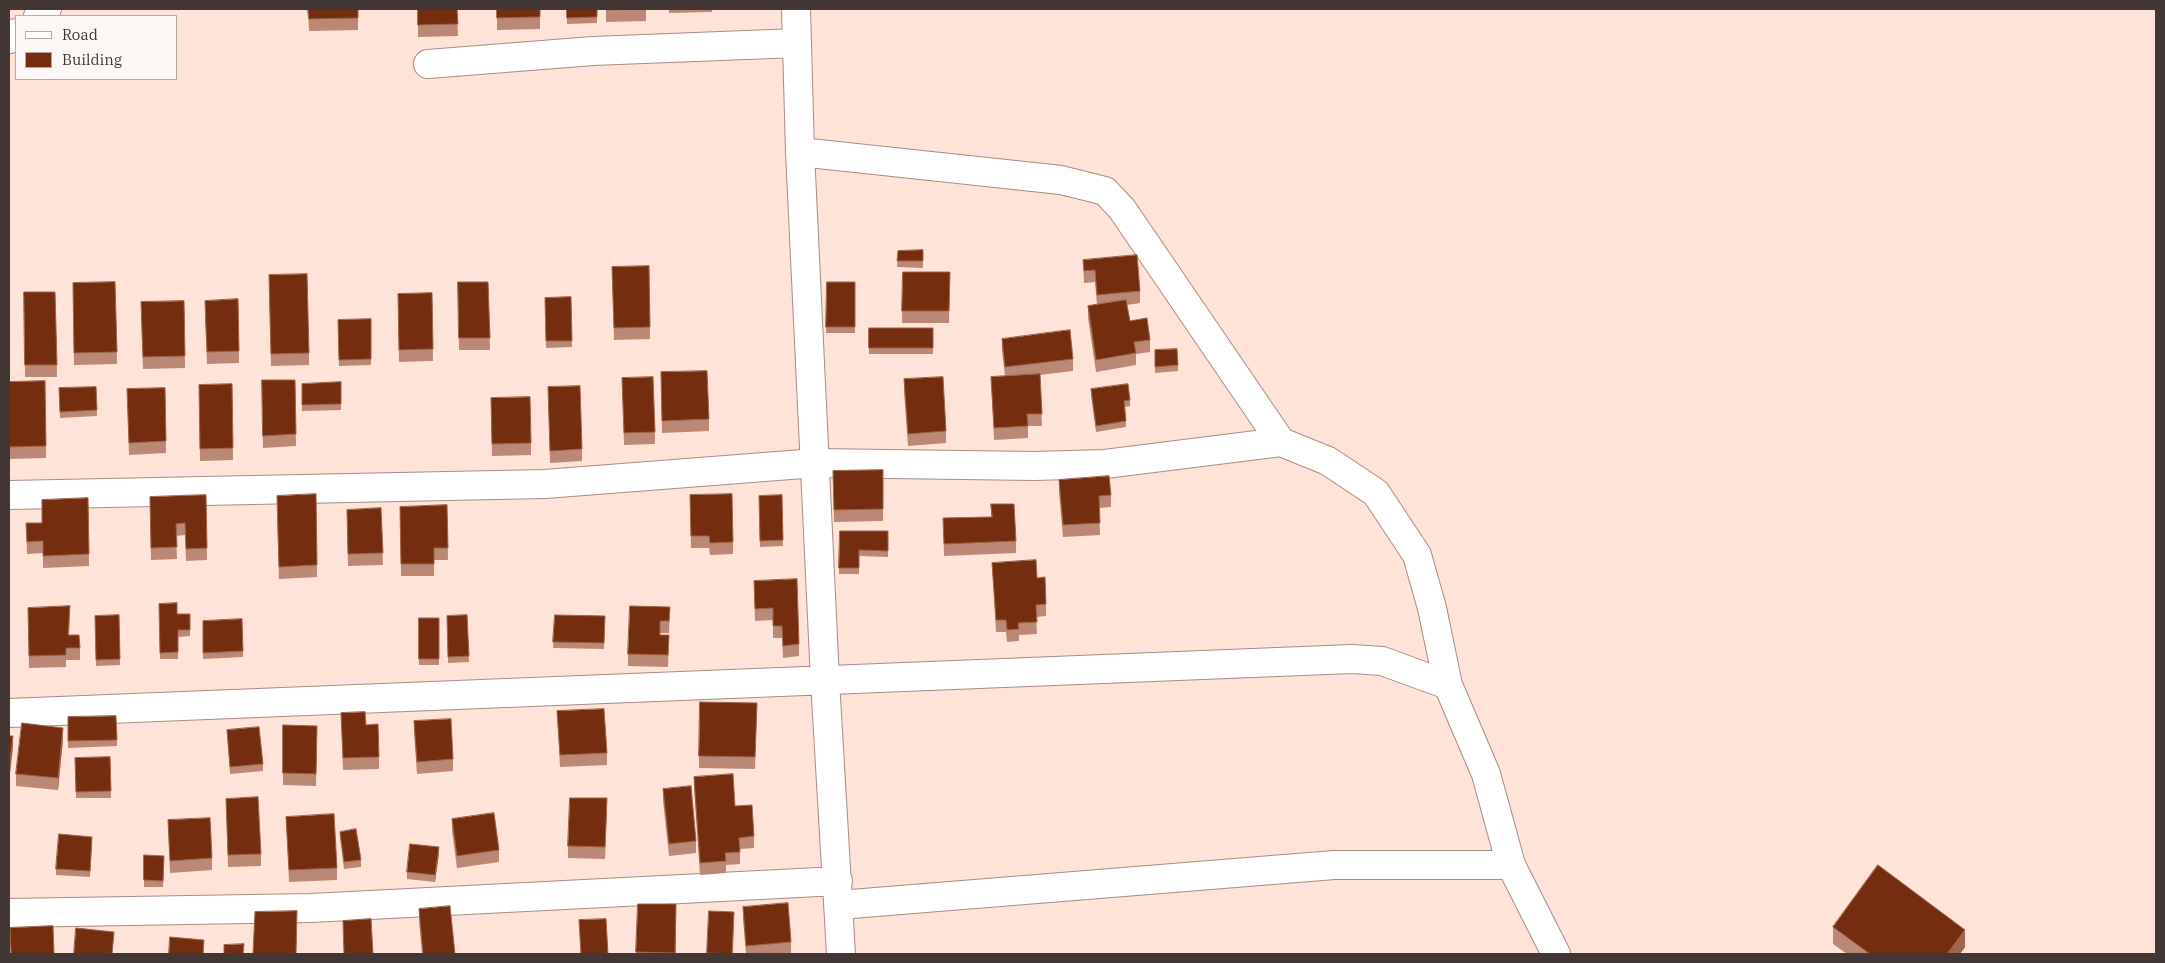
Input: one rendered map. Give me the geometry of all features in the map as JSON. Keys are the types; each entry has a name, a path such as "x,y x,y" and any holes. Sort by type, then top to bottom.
{"street":[{"path":"796,9 800,152 825,680 841,954"},
{"path":"428,64 593,51 797,43"},
{"path":"800,152 1061,180 1105,191 1122,209 1281,442"},
{"path":"9,495 545,484 816,463 1034,466 1105,464 1281,442 1328,461 1376,493 1417,555 1432,608 1448,685 1486,774 1511,865 1556,954"},
{"path":"9,713 1352,659 1382,661 1448,685"},
{"path":"9,913 311,908 838,893 1334,865 1511,865"}],"building":[{"path":"308,9 358,9 358,18 309,19"},
{"path":"418,9 457,9 458,24 418,25"},
{"path":"497,9 540,9 540,17 497,18"},
{"path":"567,9 597,9 597,17 567,18"},
{"path":"606,9 640,9 606,10"},
{"path":"923,250 923,261 897,261 898,251"},
{"path":"1137,255 1140,291 1097,295 1095,270 1084,271 1083,260"},
{"path":"649,266 650,327 614,328 612,267"},
{"path":"903,272 950,272 949,311 902,311"},
{"path":"307,274 309,353 271,354 269,275"},
{"path":"115,282 117,352 74,353 73,283"},
{"path":"458,282 488,282 490,338 459,338"},
{"path":"827,282 855,282 855,327 826,327"},
{"path":"24,292 55,292 57,365 25,365"},
{"path":"432,293 433,349 399,350 398,294"},
{"path":"571,297 572,341 546,341 545,298"},
{"path":"238,299 239,351 207,352 205,301"},
{"path":"1126,300 1130,321 1147,318 1150,340 1134,342 1136,353 1096,360 1088,306"},
{"path":"184,301 185,356 143,357 141,302"},
{"path":"371,319 371,359 339,360 338,320"},
{"path":"869,328 933,328 933,348 869,348"},
{"path":"1070,330 1073,359 1005,367 1002,339"},
{"path":"1177,349 1178,365 1155,367 1155,350"},
{"path":"707,371 709,419 662,421 661,372"},
{"path":"1040,374 1042,414 1027,414 1028,426 994,428 991,377"},
{"path":"653,377 655,432 624,433 622,378"},
{"path":"943,377 946,431 908,434 904,379"},
{"path":"262,380 295,380 296,434 263,436"},
{"path":"45,381 46,446 9,447 9,382"},
{"path":"341,382 341,404 302,405 302,384"},
{"path":"232,384 233,448 200,449 199,385"},
{"path":"1128,384 1130,400 1124,401 1126,421 1096,426 1091,389"},
{"path":"580,386 582,449 550,451 548,387"},
{"path":"96,387 97,410 60,412 59,388"},
{"path":"165,388 166,441 129,443 127,389"},
{"path":"530,397 531,443 492,444 491,398"},
{"path":"883,470 883,509 834,510 833,471"},
{"path":"1109,476 1111,495 1099,496 1100,523 1063,525 1059,480"},
{"path":"316,494 317,565 279,567 277,496"},
{"path":"732,494 733,542 710,543 709,536 691,536 690,495"},
{"path":"206,495 207,548 186,549 185,523 176,524 177,547 151,548 150,497"},
{"path":"782,495 783,540 760,541 759,496"},
{"path":"88,498 89,554 43,556 43,541 27,542 26,523 42,523 42,500"},
{"path":"991,504 1014,504 1016,541 944,544 943,518 992,517"},
{"path":"447,505 448,548 434,548 434,564 401,564 400,507"},
{"path":"381,508 383,553 348,554 347,510"},
{"path":"840,531 888,531 888,551 859,550 859,568 839,568"},
{"path":"1036,560 1037,578 1045,577 1046,604 1036,605 1037,622 1018,623 1019,629 1007,630 1006,620 996,620 992,563"},
{"path":"797,579 799,644 783,646 782,626 773,626 773,608 755,609 754,581"},
{"path":"177,603 177,614 190,614 190,630 178,630 178,652 160,653 159,604"},
{"path":"70,606 68,635 79,635 80,648 66,648 66,655 29,656 28,608"},
{"path":"630,606 670,607 669,621 660,621 660,635 669,635 668,655 628,654"},
{"path":"119,615 120,659 96,660 95,616"},
{"path":"467,615 469,656 448,657 447,616"},
{"path":"555,615 605,616 604,643 553,642"},
{"path":"419,618 439,618 439,659 419,659"},
{"path":"242,619 243,651 203,653 203,621"},
{"path":"700,702 757,703 755,757 699,756"},
{"path":"604,709 607,753 560,755 557,711"},
{"path":"365,712 366,725 378,724 379,757 343,758 341,713"},
{"path":"116,716 117,740 68,741 68,717"},
{"path":"451,719 453,759 417,762 414,721"},
{"path":"22,723 63,728 58,778 16,774"},
{"path":"283,725 317,726 316,774 283,773"},
{"path":"259,727 263,764 230,767 227,730"},
{"path":"9,736 13,736 9,771"},
{"path":"110,757 111,791 76,792 75,758"},
{"path":"733,774 735,806 752,805 754,836 739,838 740,852 725,853 726,861 700,863 694,777"},
{"path":"691,786 696,841 669,844 663,789"},
{"path":"258,797 261,854 228,855 226,799"},
{"path":"570,798 607,798 605,847 568,846"},
{"path":"494,813 499,850 457,856 452,819"},
{"path":"334,814 337,868 289,870 286,817"},
{"path":"210,818 212,858 170,861 168,820"},
{"path":"356,829 361,860 344,862 340,832"},
{"path":"59,834 92,837 90,871 56,869"},
{"path":"410,844 439,847 435,875 407,872"},
{"path":"144,855 164,856 163,881 144,880"},
{"path":"1878,865 1965,930 1947,954 1870,954 1833,927"},
{"path":"788,903 791,942 746,946 743,907"},
{"path":"638,904 676,904 675,953 636,952"},
{"path":"450,906 455,954 423,954 419,909"},
{"path":"297,911 296,954 253,954 255,912"},
{"path":"709,911 734,912 732,954 707,953"},
{"path":"371,919 373,954 344,954 343,921"},
{"path":"606,919 608,954 581,954 579,920"},
{"path":"53,926 54,954 11,954 10,928"},
{"path":"76,928 114,932 112,954 74,954"},
{"path":"170,937 204,940 203,954 169,954"},
{"path":"244,944 243,954 224,954 224,945"}]}
